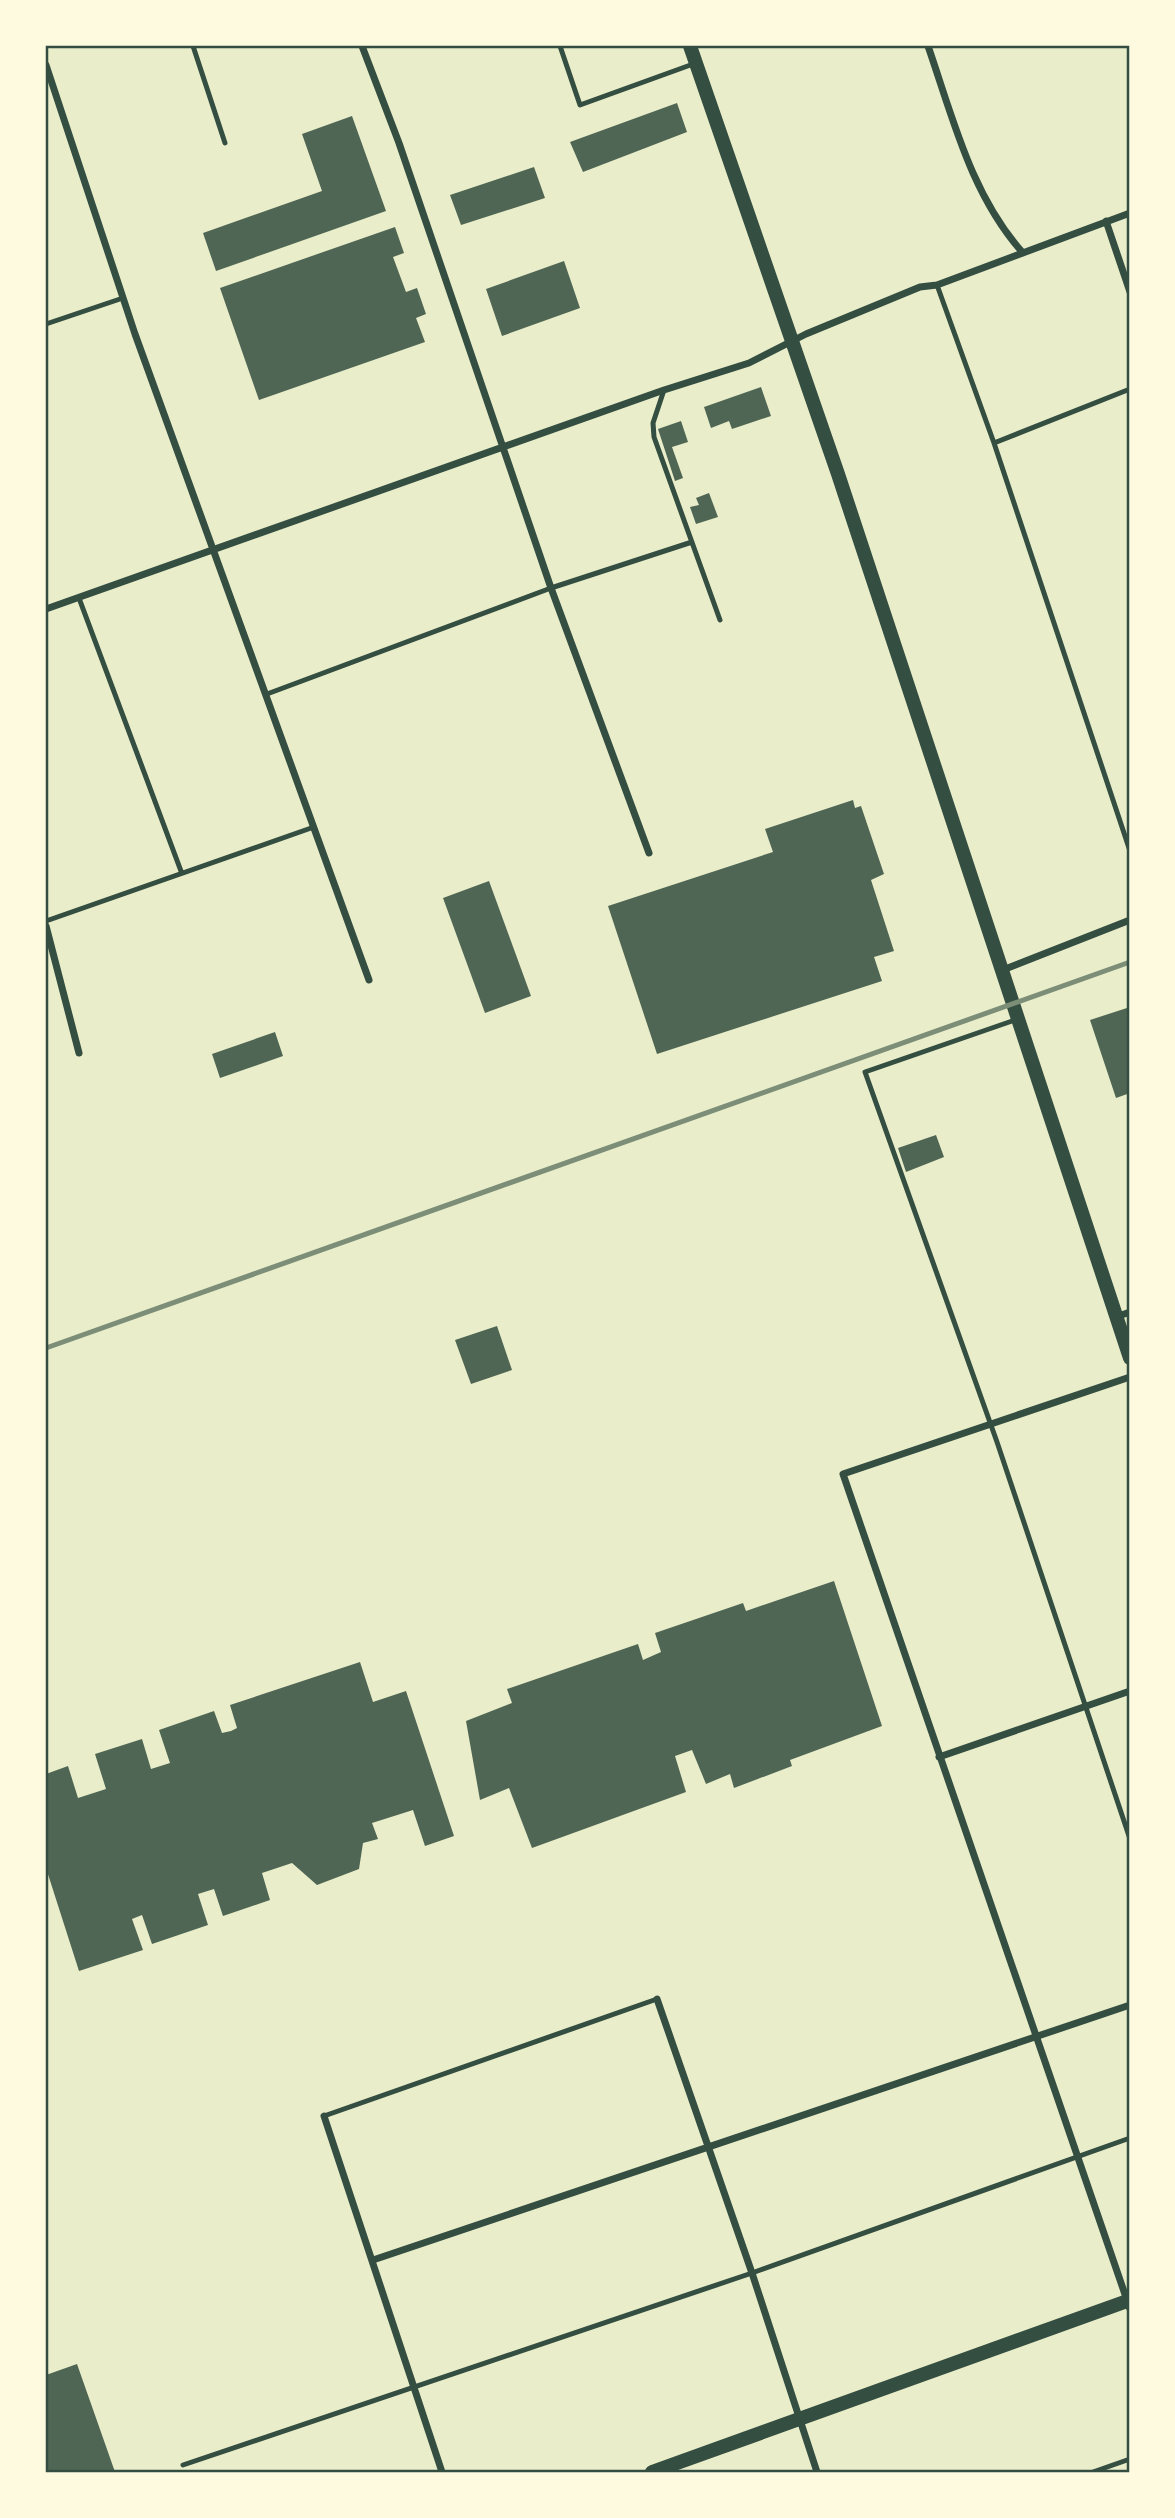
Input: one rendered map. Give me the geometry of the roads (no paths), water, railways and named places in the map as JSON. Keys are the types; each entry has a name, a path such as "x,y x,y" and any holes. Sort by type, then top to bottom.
{"main road":[{"path":"690,46 915,704 1016,1020 1123,1314 1129,1358"},
{"path":"652,2473 798,2418 1129,2303"}],"street":[{"path":"362,46 399,143 551,588 649,853"},
{"path":"928,46 985,200 1001,228 1023,253"},
{"path":"46,65 123,298 216,550 369,981"},
{"path":"46,609 664,390 749,363 791,341 920,287 937,285 1129,213"},
{"path":"1106,221 1129,292"},
{"path":"1000,971 1129,920"},
{"path":"46,924 79,1053"},
{"path":"1129,1377 843,1474 1129,2303"},
{"path":"939,1757 1129,1691"},
{"path":"657,1999 752,2273 817,2473"},
{"path":"373,2260 1129,2005"},
{"path":"324,2116 442,2473"}],"lane":[{"path":"193,46 225,143"},
{"path":"560,46 580,105 696,63"},
{"path":"937,285 994,443 1129,851"},
{"path":"46,324 123,298"},
{"path":"994,443 1129,389"},
{"path":"664,390 653,423 654,436 720,620"},
{"path":"267,694 551,588 692,542"},
{"path":"79,598 181,871"},
{"path":"46,924 181,871 314,827"},
{"path":"1016,1020 866,1072 991,1424 1129,1839"},
{"path":"324,2116 657,1999"},
{"path":"183,2465 752,2273 1129,2137"},
{"path":"1093,2473 1129,2459"}],"railway":[{"path":"46,1348 1130,962"}]}
